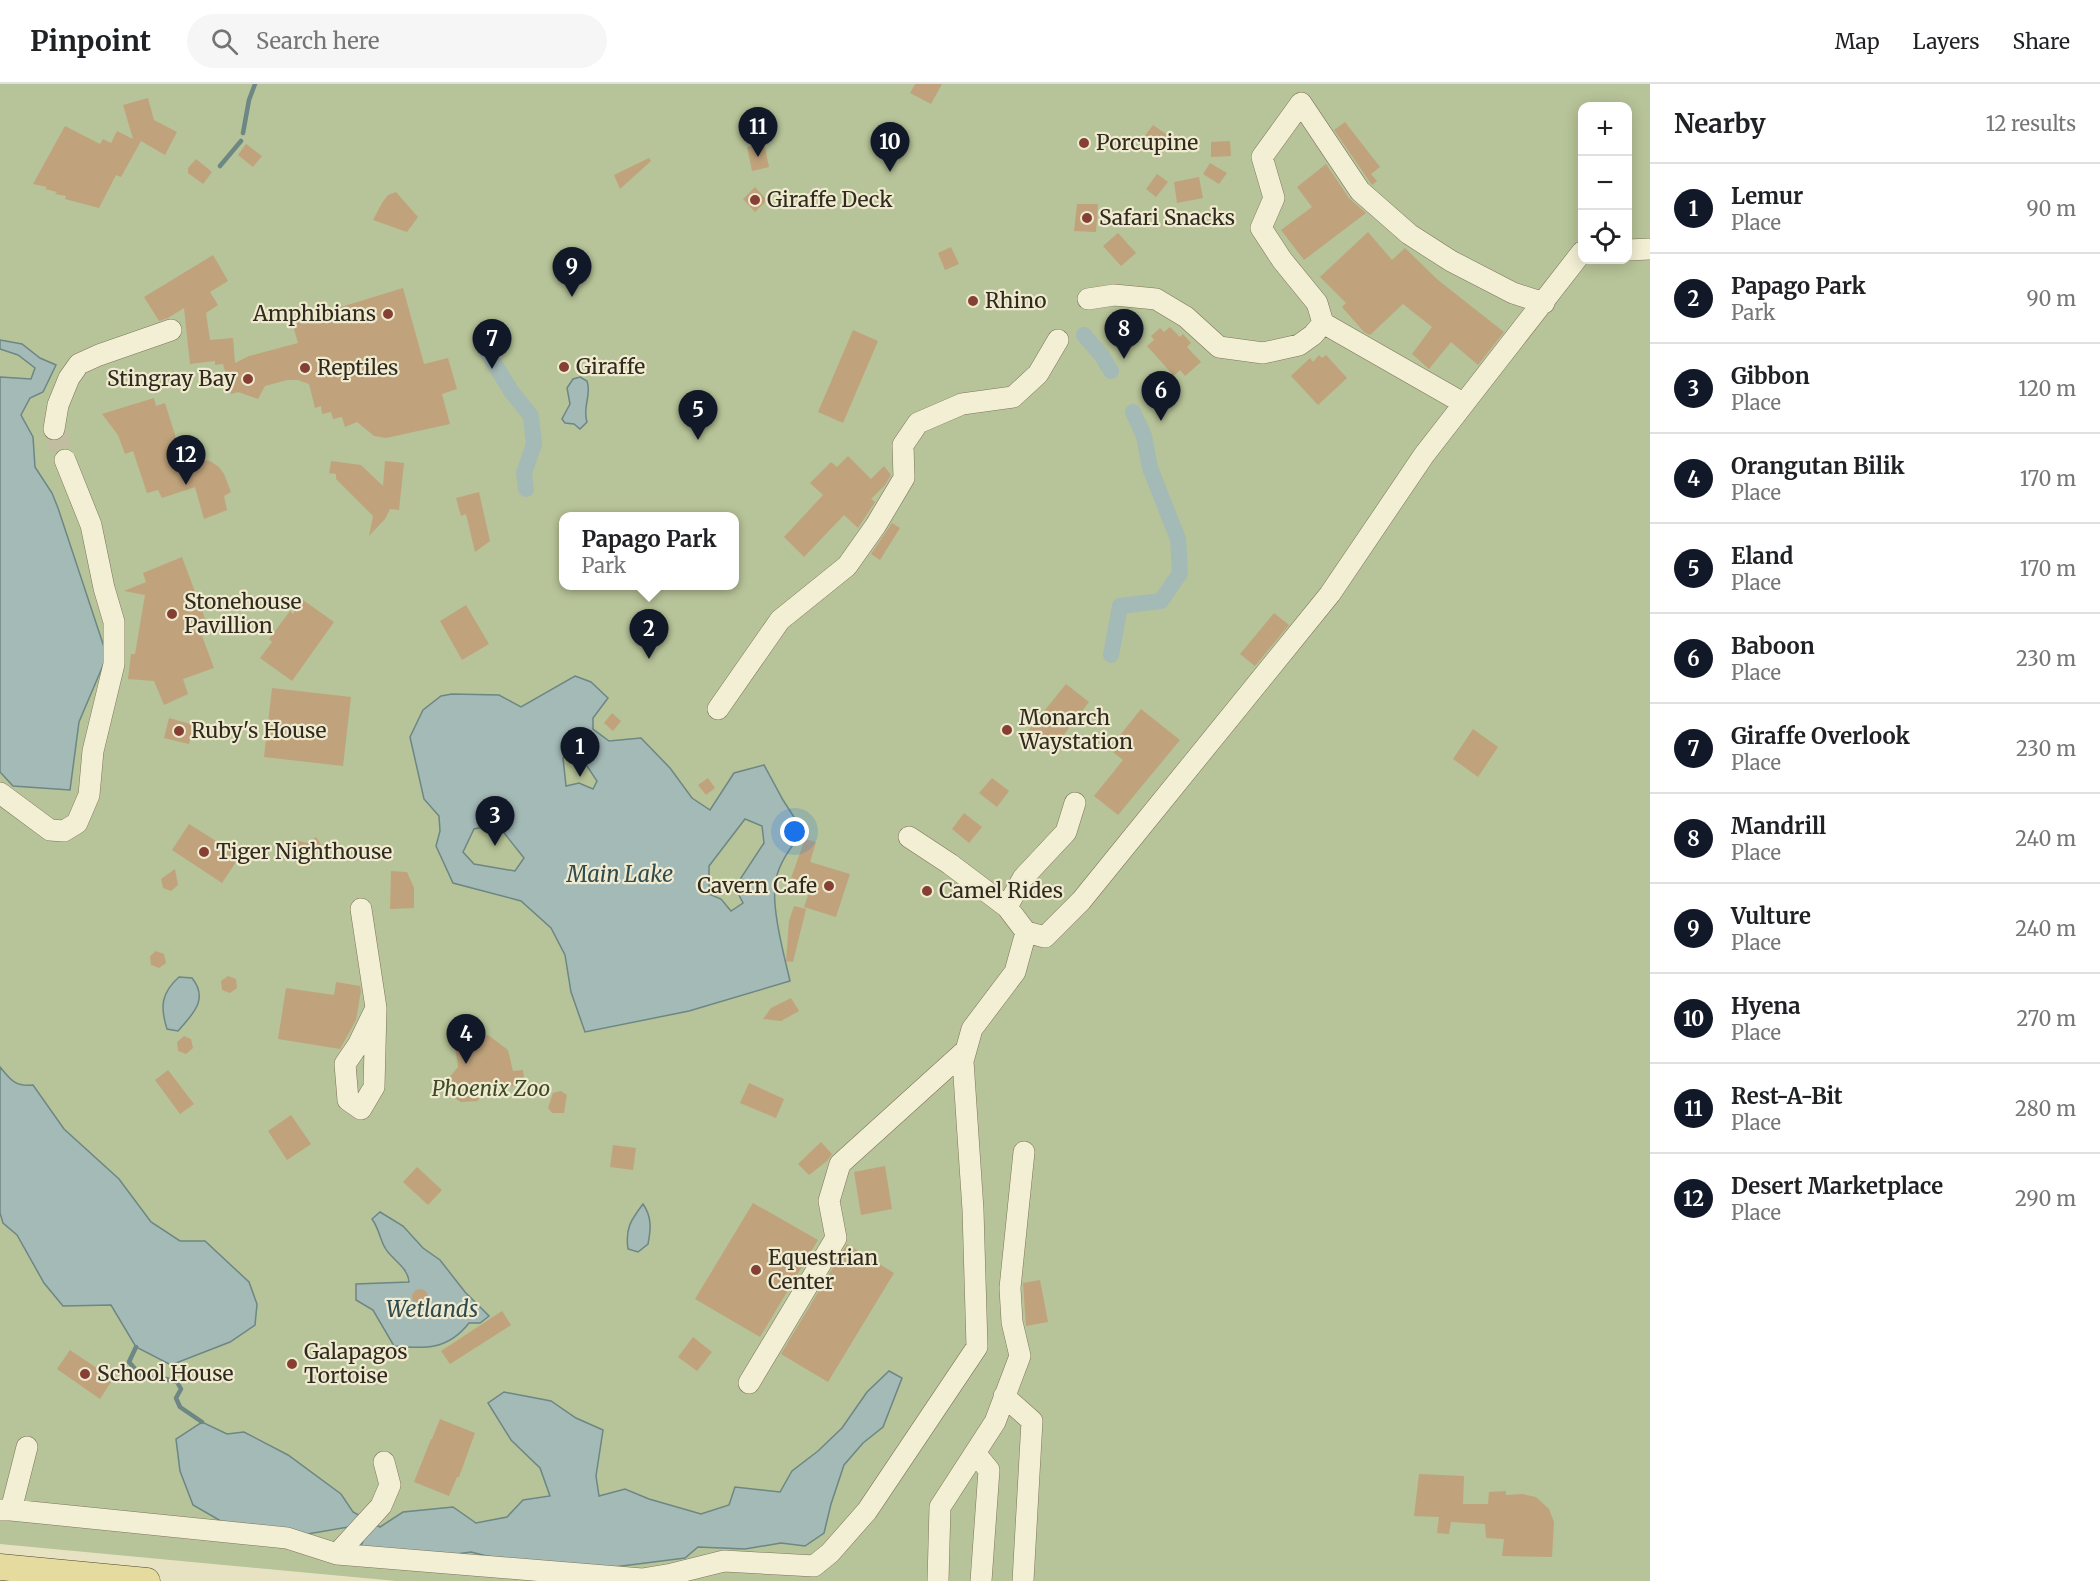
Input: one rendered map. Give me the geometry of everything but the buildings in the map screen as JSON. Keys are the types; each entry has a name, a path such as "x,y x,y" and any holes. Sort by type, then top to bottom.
{"main road":[{"path":"0,1567 106,1579 147,1581"}],"street":[{"path":"1463,403 1323,323 1317,303 1282,260 1261,228 1274,198 1262,157 1301,103 1360,190 1409,234 1451,261 1514,293 1544,303"},
{"path":"1632,250 1650,249"},
{"path":"909,837 950,864 1007,907 1026,932 1045,937 1081,901 1330,594 1424,455 1578,257"},
{"path":"1088,299 1114,295 1156,299 1186,317 1219,346 1263,353 1299,345 1313,335 1323,323"},
{"path":"54,429 57,405 69,378 79,364 171,330"},
{"path":"718,709 780,620 847,566 904,478 903,445 918,423 962,404 1013,397 1038,374 1058,340"},
{"path":"0,793 50,830 64,831 77,823 89,795 93,751 114,664 114,622 104,588 92,525 65,460"},
{"path":"1007,907 1023,878 1066,832 1075,803"},
{"path":"361,909 376,1008"},
{"path":"27,1447 5,1510 287,1538 337,1554 642,1579 724,1562 814,1566 830,1553 867,1511 977,1347 973,1210 963,1061 972,1029 1015,972 1026,932"},
{"path":"749,1383 836,1238 829,1201 840,1164 966,1050"},
{"path":"938,1581 940,1507 995,1422 1020,1356 1012,1322 1010,1288 1023,1152"},
{"path":"1004,1396 1032,1421 1023,1581"},
{"path":"975,1453 989,1470 981,1581"},
{"path":"337,1554 381,1506 390,1485 384,1462"},
{"path":"0,1575 15,1581"}],"green space":[{"name":"Phoenix Zoo","path":"0,84 1650,84 1650,1581 396,1581 0,1544"}],"water":[{"path":"0,340 22,344 40,358 56,365 43,392 30,398 21,415 33,437 35,467 52,493 58,508 107,656 79,722 70,790 13,786 0,772 0,377 31,379 35,368 18,355 0,349"},
{"path":"580,377 587,381 588,391 587,422 580,429 574,424 565,423 562,419 570,404 567,388 573,379"},
{"name":"Main Lake","path":"575,676 591,682 608,698 593,718 593,729 609,741 641,738 670,768 692,798 710,810 734,773 764,765 803,831 780,866 775,889 778,930 790,981 689,1011 585,1032 571,992 565,955 551,928 521,901 453,883 436,846 440,831 439,816 424,799 410,737 423,710 441,696 452,694 499,695 521,707","holes":["580,748 583,760 597,781 593,789 579,783 566,786 563,758","745,819 762,826 764,843 735,887 743,903 731,911 721,899 709,894 709,866","497,824 524,858 515,871 474,864 463,852 474,829"]},
{"path":"179,977 192,978 197,986 199,1000 194,1012 178,1031 167,1029 163,1007 165,995"},
{"path":"0,1067 14,1082 33,1085 64,1129 119,1179 151,1222 180,1241 205,1241 249,1282 257,1304 255,1325 230,1342 171,1365 136,1347 111,1305 63,1306 44,1283 17,1235 3,1223 0,1213"},
{"path":"643,1204 649,1218 650,1233 648,1244 638,1252 628,1249 627,1235 632,1220"},
{"name":"Wetlands","path":"380,1212 403,1226 423,1248 440,1260 465,1292 489,1316 480,1323 469,1323 453,1338 435,1346 394,1346 373,1310 356,1300 356,1284 409,1282 406,1271 384,1246 372,1219"},
{"path":"889,1371 902,1378 883,1427 863,1443 844,1465 824,1533 805,1546 781,1543 745,1549 698,1547 685,1558 606,1568 519,1564 471,1552 420,1559 359,1552 363,1541 348,1527 296,1536 226,1524 193,1505 180,1471 176,1439 202,1422 227,1434 244,1432 288,1455 341,1494 353,1512 380,1527 403,1512 453,1507 476,1523 507,1517 523,1500 550,1496 540,1468 511,1440 488,1403 504,1392 551,1401 576,1418 603,1430 596,1476 599,1496 625,1489 649,1499 701,1514 729,1505 735,1487 780,1492 792,1471 842,1428 867,1392"}],"waterway":[{"path":"243,133 249,100 255,84"},
{"path":"220,166 241,141"},
{"path":"1084,335 1102,356 1111,371"},
{"path":"483,345 511,391 531,416 534,444 524,473 526,489"},
{"path":"1111,655 1120,606 1161,601 1180,573 1178,539 1150,468 1144,436 1133,412"},
{"path":"136,1347 129,1362 143,1378 162,1378 177,1382 181,1389 176,1398 180,1407 202,1422"}],"tunnel":[{"path":"54,429 65,460"}],"place":[{"name":"Porcupine","path":"1084,143"},
{"name":"Rest-A-Bit","path":"758,157"},
{"name":"Hyena","path":"890,172"},
{"name":"Giraffe Deck","path":"755,200"},
{"name":"Safari Snacks","path":"1087,218"},
{"name":"Vulture","path":"572,297"},
{"name":"Rhino","path":"973,301"},
{"name":"Amphibians","path":"388,314"},
{"name":"Mandrill","path":"1124,359"},
{"name":"Giraffe","path":"564,367"},
{"name":"Reptiles","path":"305,368"},
{"name":"Giraffe Overlook","path":"492,369"},
{"name":"Stingray Bay","path":"248,379"},
{"name":"Baboon","path":"1161,421"},
{"name":"Eland","path":"698,440"},
{"name":"Desert Marketplace","path":"186,485"},
{"name":"Stonehouse Pavillion","path":"172,614"},
{"name":"Papago Park","path":"649,659"},
{"name":"Monarch Waystation","path":"1007,730"},
{"name":"Ruby's House","path":"179,731"},
{"name":"Lemur","path":"580,777"},
{"name":"Gibbon","path":"495,846"},
{"name":"Tiger Nighthouse","path":"204,852"},
{"name":"Cavern Cafe","path":"829,886"},
{"name":"Camel Rides","path":"927,891"},
{"name":"Orangutan Bilik","path":"466,1064"},
{"name":"Equestrian Center","path":"756,1270"},
{"name":"Galapagos Tortoise","path":"292,1364"},
{"name":"School House","path":"85,1374"}]}
